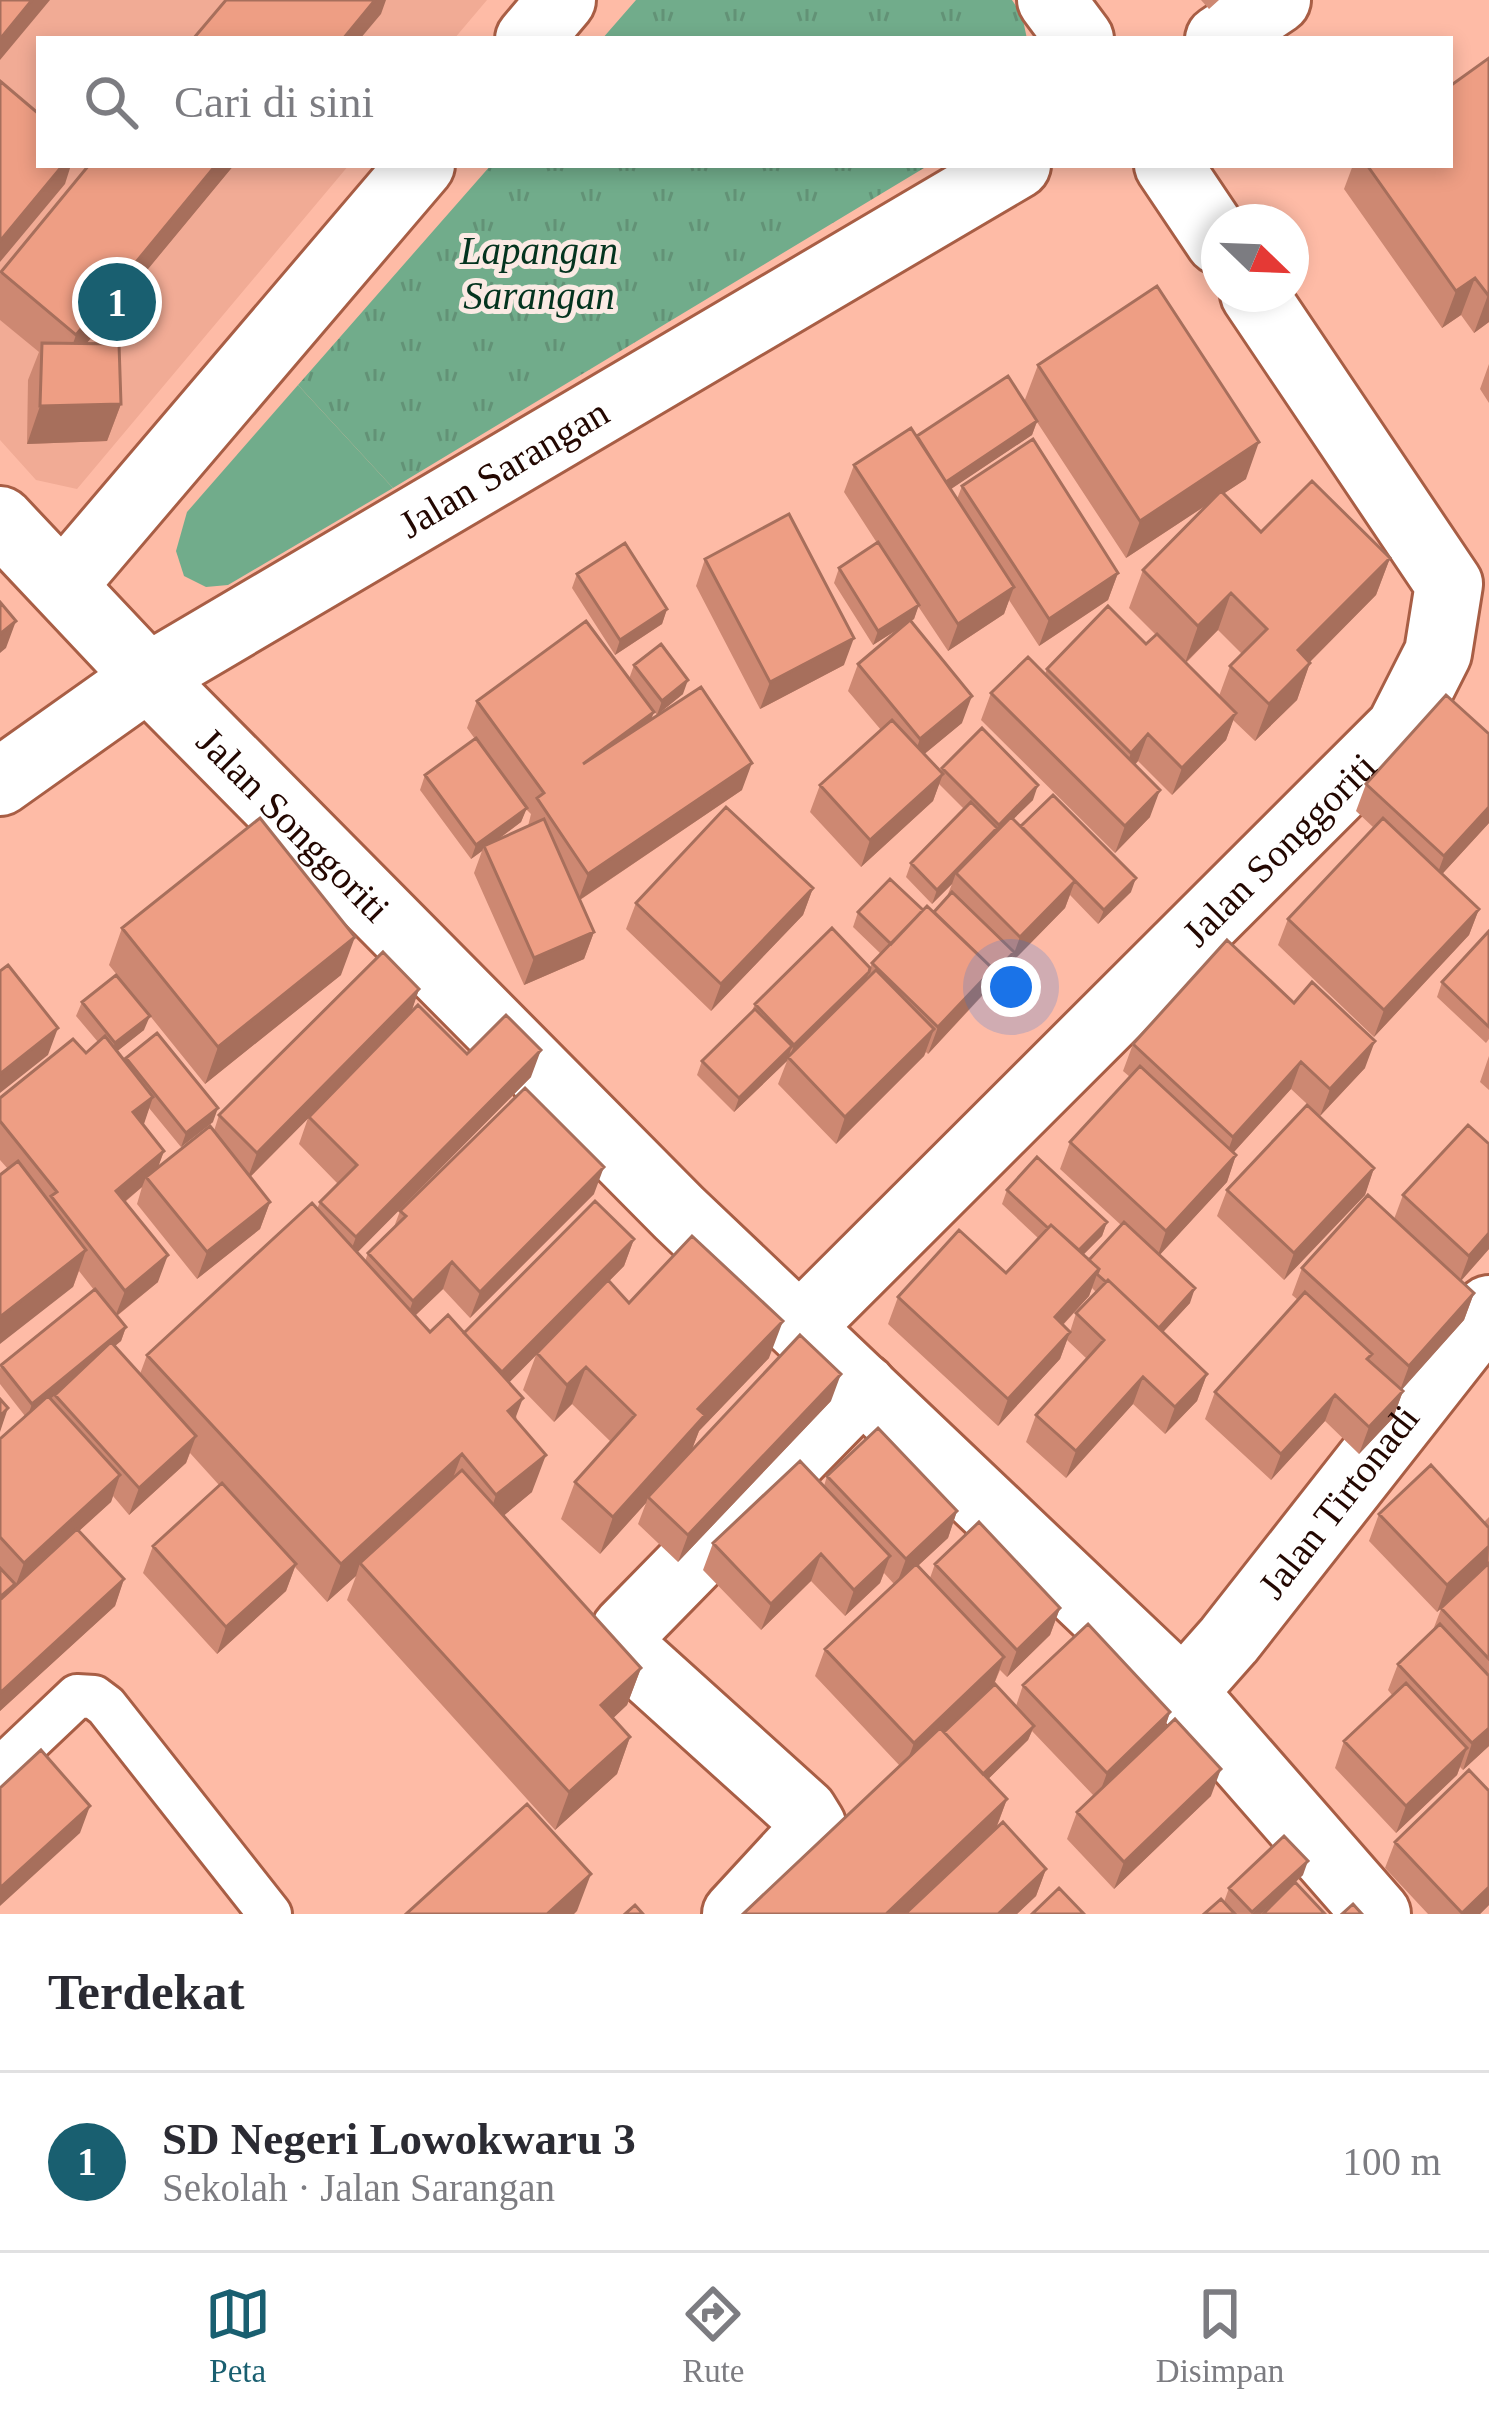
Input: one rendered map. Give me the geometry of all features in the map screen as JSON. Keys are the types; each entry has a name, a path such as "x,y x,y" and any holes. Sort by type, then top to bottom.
{"street":[{"path":"532,36 562,0"},
{"path":"1051,0 1078,36"},
{"path":"1223,36 1277,0"},
{"path":"64,585 419,168"},
{"name":"Jalan Sarangan","path":"0,782 148,677 1012,168"},
{"path":"1170,168 1201,214"},
{"name":"Jalan Songgoriti","path":"801,1326 1400,728 1438,653 1449,584 1266,312"},
{"name":"Jalan Songgoriti","path":"0,520 148,677 679,1213 1183,1692 1377,1914"},
{"name":"Jalan Tirtonadi","path":"1183,1692 1489,1309"},
{"path":"736,1914 807,1838 812,1825 805,1812 627,1652 621,1641 625,1630 863,1387"}],"lane":[{"path":"0,1768 76,1696 94,1696 271,1914"}],"shaded area":[{"path":"0,0 487,0 457,36 36,36 36,168 346,168 77,489 36,480 0,440"}],"green space":[{"path":"636,0 1012,0 1022,15 1026,36 605,36"},
{"name":"Lapangan Sarangan","path":"488,168 924,168 393,488 298,385"},
{"path":"298,385 393,488 228,585 206,587 184,576 176,551 187,512"}],"building":[{"path":"0,0 32,0 0,39"},
{"path":"226,0 375,0 345,36 196,36"},
{"path":"1489,58 1488,295 1475,278 1456,291 1369,168 1453,168 1453,84"},
{"path":"0,81 36,111 36,168 61,168 0,241"},
{"path":"87,168 214,168 76,335 1,272"},
{"path":"1157,286 1259,442 1140,521 1038,365"},
{"path":"42,343 119,344 121,404 40,406"},
{"path":"1008,376 1037,421 946,482 917,436"},
{"path":"911,428 1014,587 958,624 854,465"},
{"path":"1033,439 1118,573 1049,619 962,486"},
{"path":"1312,481 1390,558 1298,650 1310,663 1269,704 1230,666 1267,629 1231,593 1198,626 1143,570 1221,491 1261,532"},
{"path":"789,514 854,638 770,682 705,559"},
{"path":"878,542 919,605 878,631 839,568"},
{"path":"625,543 667,609 620,640 577,574"},
{"path":"0,602 16,621 0,634"},
{"path":"1108,606 1146,644 1157,634 1236,713 1182,768 1148,734 1131,753 1047,669"},
{"path":"910,620 972,696 920,739 858,664"},
{"path":"586,621 654,712 583,764 701,687 752,763 588,874 537,798 544,793 477,701"},
{"path":"661,644 688,680 662,701 634,665"},
{"path":"1028,657 1160,790 1125,826 991,693"},
{"path":"1446,695 1489,734 1489,807 1444,856 1366,784"},
{"path":"892,720 943,774 870,840 820,785"},
{"path":"982,728 1038,785 999,825 942,768"},
{"path":"476,738 527,808 476,845 425,775"},
{"path":"1053,795 1136,878 1104,910 1021,826"},
{"path":"971,802 997,828 937,890 911,863"},
{"path":"726,807 813,888 721,984 636,903"},
{"path":"1011,817 1075,881 1020,937 956,873"},
{"path":"260,818 355,937 218,1047 122,928"},
{"path":"1383,818 1479,909 1384,1010 1288,919"},
{"path":"544,819 594,932 534,958 484,846"},
{"path":"890,879 923,910 891,944 858,912"},
{"path":"952,892 1014,952 990,977 993,969 934,912"},
{"path":"927,906 993,969 938,1027 872,963"},
{"path":"832,928 869,972 794,1045 755,1004"},
{"path":"1489,931 1489,1027 1442,982"},
{"path":"1227,940 1294,1003 1312,982 1375,1041 1330,1089 1301,1062 1233,1137 1133,1044"},
{"path":"383,952 419,989 257,1153 219,1115"},
{"path":"8,965 58,1028 0,1074 0,971"},
{"path":"876,970 934,1029 845,1117 788,1057"},
{"path":"116,975 150,1016 115,1043 82,1002"},
{"path":"418,1005 467,1054 506,1015 541,1050 356,1237 320,1202 357,1165 309,1117"},
{"path":"755,1009 792,1046 739,1098 702,1061"},
{"path":"157,1033 218,1108 186,1133 126,1058"},
{"path":"105,1036 153,1097 133,1112 164,1151 116,1191 168,1255 125,1291 51,1196 57,1192 0,1121 0,1098 73,1039 86,1053"},
{"path":"1140,1066 1236,1155 1166,1231 1070,1142"},
{"path":"525,1088 604,1167 480,1292 452,1262 413,1301 368,1253 406,1216 400,1211"},
{"path":"1307,1105 1374,1168 1294,1253 1227,1190"},
{"path":"1468,1125 1489,1144 1489,1233 1469,1256 1403,1195"},
{"path":"210,1126 270,1202 207,1252 146,1177"},
{"path":"1037,1157 1107,1222 1079,1250 1007,1190"},
{"path":"18,1161 86,1250 0,1317 0,1175"},
{"path":"1368,1195 1474,1293 1409,1366 1302,1268"},
{"path":"595,1201 634,1239 502,1372 464,1333"},
{"path":"312,1203 430,1332 448,1315 523,1398 508,1411 546,1455 496,1495 462,1454 341,1564 147,1355"},
{"path":"1124,1222 1195,1288 1159,1328 1097,1274 1099,1269 1089,1260"},
{"path":"1051,1225 1099,1269 1055,1317 1070,1332 1008,1399 898,1297 959,1230 1006,1273"},
{"path":"692,1236 783,1321 698,1409 705,1415 613,1517 575,1482 635,1415 586,1367 567,1385 537,1353 608,1280 629,1303"},
{"path":"1108,1280 1207,1374 1175,1407 1143,1377 1076,1451 1036,1415 1104,1340 1076,1313"},
{"path":"95,1289 126,1327 32,1404 1,1365"},
{"path":"1305,1292 1372,1354 1367,1359 1403,1391 1369,1427 1335,1395 1281,1454 1215,1392"},
{"path":"800,1335 841,1374 688,1535 648,1497"},
{"path":"111,1342 196,1436 139,1488 55,1395"},
{"path":"48,1396 120,1475 24,1563 0,1537 0,1439"},
{"path":"878,1428 957,1511 906,1559 827,1476"},
{"path":"800,1461 890,1556 854,1590 821,1554 771,1604 713,1543"},
{"path":"1431,1465 1489,1528 1489,1546 1447,1585 1379,1514"},
{"path":"462,1470 641,1668 601,1705 630,1737 569,1792 360,1563"},
{"path":"222,1483 296,1564 226,1627 153,1546"},
{"path":"979,1522 1060,1608 1017,1650 935,1564"},
{"path":"77,1529 124,1579 0,1693 0,1600"},
{"path":"1489,1563 1489,1659 1441,1608"},
{"path":"916,1564 1004,1657 914,1743 825,1649"},
{"path":"0,1568 15,1584 0,1597"},
{"path":"1088,1624 1170,1712 1107,1773 1023,1685"},
{"path":"1440,1624 1489,1676 1489,1728 1472,1743 1398,1664"},
{"path":"1406,1683 1467,1748 1406,1806 1344,1741"},
{"path":"995,1684 1034,1726 983,1774 944,1732"},
{"path":"1175,1719 1221,1769 1124,1862 1077,1812"},
{"path":"940,1728 1007,1799 886,1914 743,1914"},
{"path":"41,1750 90,1806 0,1888 0,1788"},
{"path":"1469,1770 1489,1791 1489,1887 1462,1913 1395,1842"},
{"path":"527,1804 591,1874 547,1914 406,1914"},
{"path":"1003,1822 1046,1869 998,1914 905,1914"},
{"path":"1284,1836 1308,1861 1252,1912 1229,1888"},
{"path":"1295,1882 1325,1914 1263,1914"},
{"path":"1059,1888 1084,1914 1032,1914"},
{"path":"1221,1899 1235,1914 1204,1914"},
{"path":"1353,1904 1362,1914 1342,1914"}],"place":[{"name":"SD Negeri Lowokwaru 3","path":"117,302"}]}
